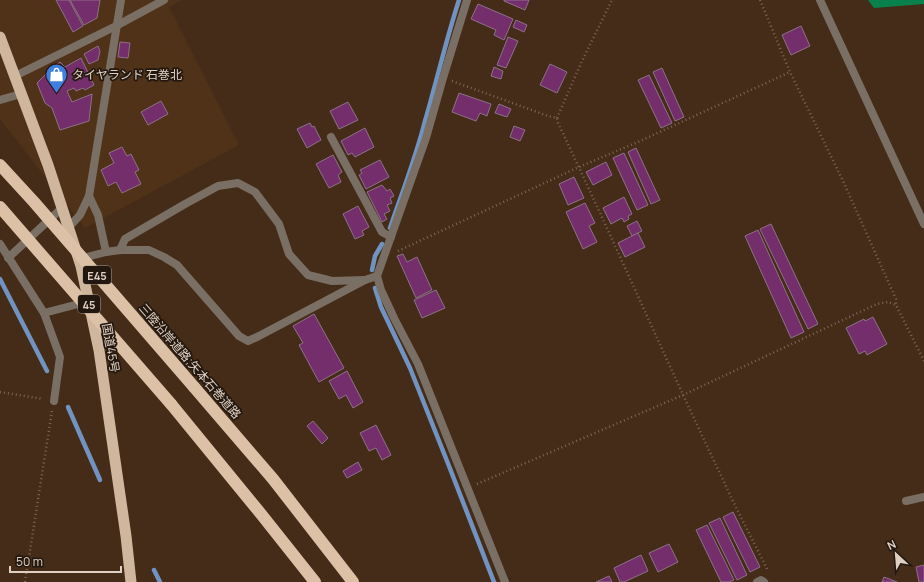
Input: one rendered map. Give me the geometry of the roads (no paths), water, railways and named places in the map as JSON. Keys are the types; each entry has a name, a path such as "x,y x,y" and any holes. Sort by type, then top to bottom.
{"highway":[{"name":"国道45号","path":"0,36 48,165 78,259 89,302 99,350 126,536 131,582"},
{"name":"三陸沿岸道路;矢本石巻道路","path":"0,165 34,202 273,479 353,582"},
{"name":"E45","path":"0,207 171,404 315,582"}],"street":[{"path":"68,228 80,216 89,196 121,0"},
{"path":"15,76 116,26 164,0"},
{"path":"467,0 426,138 377,276 381,290 394,318 418,364 505,582"},
{"path":"820,0 924,224"},
{"path":"0,100 21,94"},
{"path":"331,137 382,232 391,236"},
{"path":"120,250 125,238 218,186 238,183 255,192 259,197 279,224 289,254 308,275 332,281 365,280"},
{"path":"89,196 98,215 106,252"},
{"path":"8,258 62,208"},
{"path":"0,244 44,313 60,357 54,401"},
{"path":"78,259 120,250 149,250 164,257 176,265 239,336 248,340 365,280 377,276"},
{"path":"44,313 89,302"},
{"path":"906,501 924,497"}],"waterway":[{"path":"390,228 409,175 459,0"},
{"path":"372,270 375,256 382,244"},
{"path":"0,279 47,371"},
{"path":"375,288 381,307 410,368 494,582"},
{"path":"68,407 100,480"},
{"path":"154,570 160,582"}],"place":[{"name":"タイヤランド 石巻北","path":"56,94"}]}
